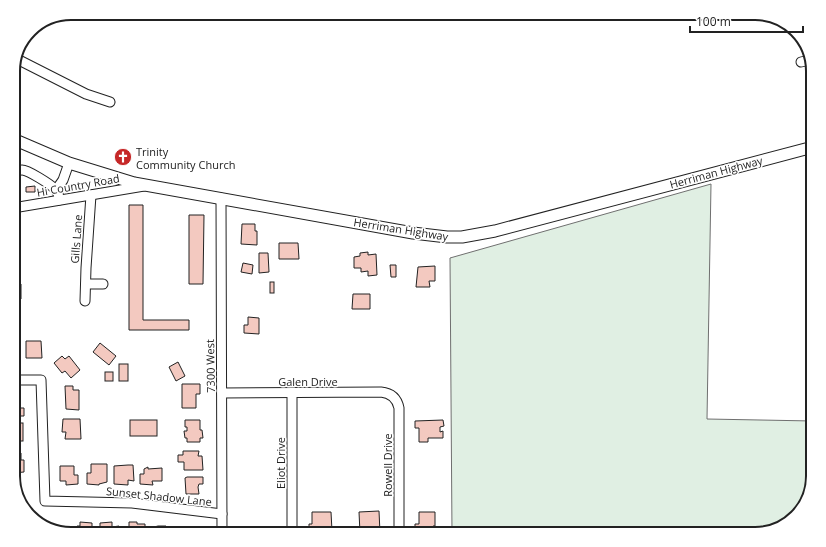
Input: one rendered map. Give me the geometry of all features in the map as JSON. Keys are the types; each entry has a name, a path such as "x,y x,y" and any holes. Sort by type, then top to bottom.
{"main road":[{"name":"Herriman Highway","path":"20,142 69,163 146,186 413,233 447,237 462,237 495,231 806,149"}],"street":[{"path":"21,61 86,94 110,102"},
{"path":"800,62 805,61"},
{"path":"56,190 63,180 69,163"},
{"path":"20,170 25,170 51,186 56,190 60,200"},
{"name":"Hi Country Road","path":"20,207 146,186"},
{"name":"Gills Lane","path":"85,301 91,195"},
{"name":"7300 West","path":"221,198 222,527"},
{"path":"86,284 103,284"},
{"name":"Sunset Shadow Lane","path":"20,380 40,380 45,501 132,503 222,514"},
{"name":"Eliot Drive","path":"292,392 292,527"},
{"name":"Galen Drive","path":"222,393 384,392 394,397"},
{"name":"Rowell Drive","path":"394,397 399,408 399,527"}],"green space":[{"path":"711,184 707,419 806,421 806,483 801,499 786,517 775,523 762,527 452,527 450,258"}],"building":[{"path":"35,186 35,192 26,192 26,187"},
{"path":"129,205 143,205 143,320 189,320 189,330 129,330"},
{"path":"189,215 204,215 203,284 189,284"},
{"path":"242,224 255,224 255,231 257,231 257,245 241,244"},
{"path":"279,243 298,243 299,259 279,259"},
{"path":"368,252 368,255 376,254 377,275 368,276 368,271 361,272 361,268 354,268 354,257 360,256 360,253"},
{"path":"259,253 268,253 269,272 259,273"},
{"path":"243,263 253,265 252,274 241,272"},
{"path":"390,265 396,265 396,277 391,277"},
{"path":"435,266 435,281 429,281 430,287 416,287 418,267"},
{"path":"270,282 274,282 274,293 270,293"},
{"path":"20,284 21,284 20,299"},
{"path":"353,294 370,294 370,309 352,309"},
{"path":"248,317 259,318 259,334 244,333 244,325 248,325"},
{"path":"26,341 41,341 42,358 26,358"},
{"path":"100,343 116,356 109,365 93,352"},
{"path":"62,356 65,359 69,356 80,370 71,378 65,371 62,373 54,363"},
{"path":"178,362 185,376 176,381 169,367"},
{"path":"119,364 128,364 128,381 119,381"},
{"path":"105,372 113,372 113,381 105,381"},
{"path":"182,384 200,384 200,394 196,394 196,408 182,408"},
{"path":"65,386 73,386 73,390 79,390 79,410 66,409"},
{"path":"20,408 24,408 24,416 20,416"},
{"path":"63,419 80,419 81,439 65,439 66,432 62,432"},
{"path":"130,420 157,420 157,436 130,436"},
{"path":"185,420 200,420 200,430 202,430 203,438 200,438 200,442 187,442 184,431 187,431 187,427 185,427"},
{"path":"443,420 444,426 440,427 440,432 443,431 443,438 428,438 428,442 419,442 419,428 415,428 415,421"},
{"path":"20,423 23,423 23,441 20,441"},
{"path":"183,451 199,451 198,456 202,456 203,470 184,470 184,462 178,462 178,455 183,455"},
{"path":"20,453 21,460 24,460 24,472 20,472"},
{"path":"91,464 107,464 107,482 99,485 87,484 87,473 91,473"},
{"path":"133,465 134,481 128,480 128,485 114,484 114,466"},
{"path":"60,466 74,466 74,475 78,475 78,484 66,485 66,481 60,481"},
{"path":"148,467 148,469 162,468 162,481 152,481 153,485 140,484 140,474 144,474 144,469"},
{"path":"203,477 203,484 199,484 198,487 199,494 186,494 185,478"},
{"path":"379,511 380,527 360,527 359,512"},
{"path":"312,512 331,512 332,527 309,527 309,524 312,524"},
{"path":"419,512 435,512 435,526 415,527 415,524 419,524"},
{"path":"80,522 92,523 92,527 77,527 80,526"},
{"path":"112,522 112,527 100,527 100,523"},
{"path":"129,522 145,524 145,527 129,527"}],"place":[{"name":"Trinity Community Church","path":"123,157"}]}
